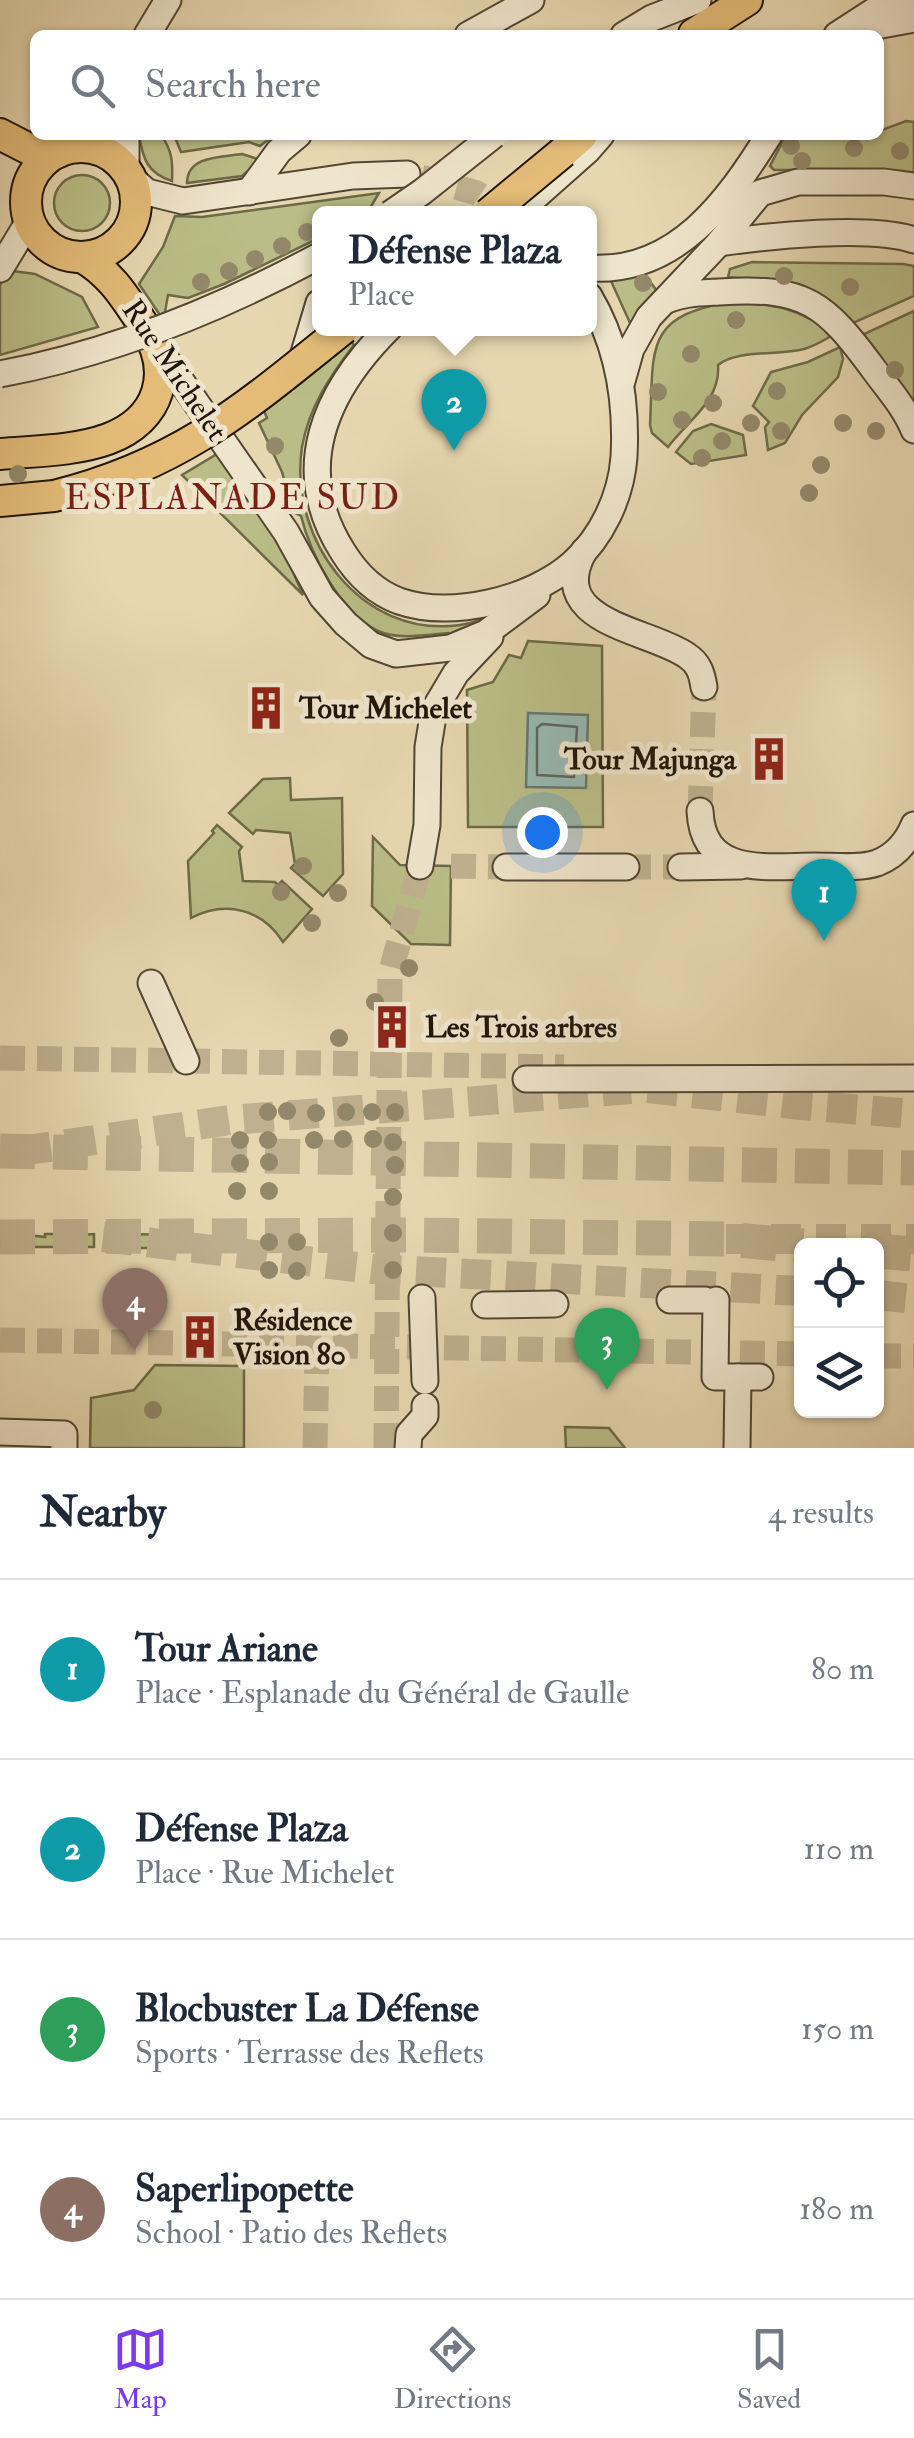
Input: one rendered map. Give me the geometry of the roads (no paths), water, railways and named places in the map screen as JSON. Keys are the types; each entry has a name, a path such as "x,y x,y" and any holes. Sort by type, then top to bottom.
{"main road":[{"path":"698,30 734,0"},
{"path":"699,30 747,0"},
{"path":"0,134 20,146 72,145 102,152 128,174 136,200 129,229 114,247 82,257 51,249 36,235 26,199 29,184 41,165 72,145"},
{"path":"498,206 573,144"},
{"path":"0,193 29,221"},
{"name":"Rue Michelet","path":"82,257 110,278 156,344"},
{"path":"0,501 54,496 102,484 192,443 244,408 334,336"},
{"path":"0,454 89,444 132,426 151,405 159,388 161,360 156,344"}],"street":[{"path":"150,30 168,0"},
{"path":"477,30 531,0"},
{"path":"632,30 698,0"},
{"path":"845,30 874,11 906,0"},
{"path":"863,30 914,19"},
{"path":"126,140 128,174 147,192 183,201 352,176 407,174"},
{"path":"249,192 278,151 292,140"},
{"path":"401,206 487,140"},
{"path":"525,206 597,140"},
{"path":"597,267 633,264 685,239 733,190 766,140"},
{"path":"621,386 637,336 719,243 752,199 772,187 798,182 914,186"},
{"path":"0,269 29,221"},
{"path":"719,243 770,236 865,234 914,240"},
{"path":"0,374 58,362 153,332 273,281 312,260"},
{"path":"665,301 681,295 758,290 805,300 832,318 851,338 914,430"},
{"path":"382,336 334,397 320,440 317,491 333,536 347,560 381,592 398,600 431,607 496,601 527,590 578,558 613,505 622,475 624,409 608,333 597,312"},
{"path":"301,362 312,327"},
{"name":"Rue Michelet","path":"156,344 286,532 322,596 362,639 382,651 396,654 444,649 486,633 578,558"},
{"path":"578,558 576,578 581,597 590,610 604,620 688,655 702,672 704,687"},
{"path":"420,866 427,824 428,748 434,710 456,673 512,615"},
{"path":"700,811 703,832 713,849 730,861 752,866"},
{"path":"681,867 868,865 895,852 914,825"},
{"path":"506,867 626,867"},
{"path":"151,984 186,1061"},
{"path":"526,1079 914,1078"},
{"path":"408,1448 409,1434 425,1416 418,1375 422,1298"},
{"path":"688,1301 714,1377 749,1377 737,1448"},
{"path":"485,1305 555,1304"},
{"path":"0,1432 64,1434 64,1448"}],"water":[{"path":"528,713 588,715 586,788 526,787"}],"tunnel":[{"path":"421,177 477,193 496,206"},
{"path":"700,811 704,687"},
{"path":"386,1448 390,974 420,866"},
{"path":"451,866 506,867"},
{"path":"626,867 681,867"},
{"path":"0,1058 564,1067"},
{"path":"648,1088 914,1114"},
{"path":"21,1151 230,1120 631,1089"},
{"path":"0,1151 914,1168"},
{"path":"0,1237 410,1235 726,1239 794,1245"},
{"path":"103,1237 373,1269 794,1291"},
{"path":"726,1239 914,1239"},
{"path":"884,1252 914,1254"},
{"path":"884,1296 914,1299"},
{"path":"0,1340 794,1354"},
{"path":"315,1448 317,1354 344,1355"},
{"path":"884,1356 914,1356"}],"place":[{"name":"Défense Plaza","path":"454,451"},
{"name":"Tour Michelet","path":"266,708"},
{"name":"Tour Majunga","path":"769,759"},
{"name":"Tour Ariane","path":"824,941"},
{"name":"Les Trois arbres","path":"392,1027"},
{"name":"Résidence Vision 80","path":"200,1337"},
{"name":"Saperlipopette","path":"135,1350"},
{"name":"Blocbuster La Défense","path":"607,1390"}],"district":[{"name":"ESPLANADE SUD","path":"233,497"}]}
